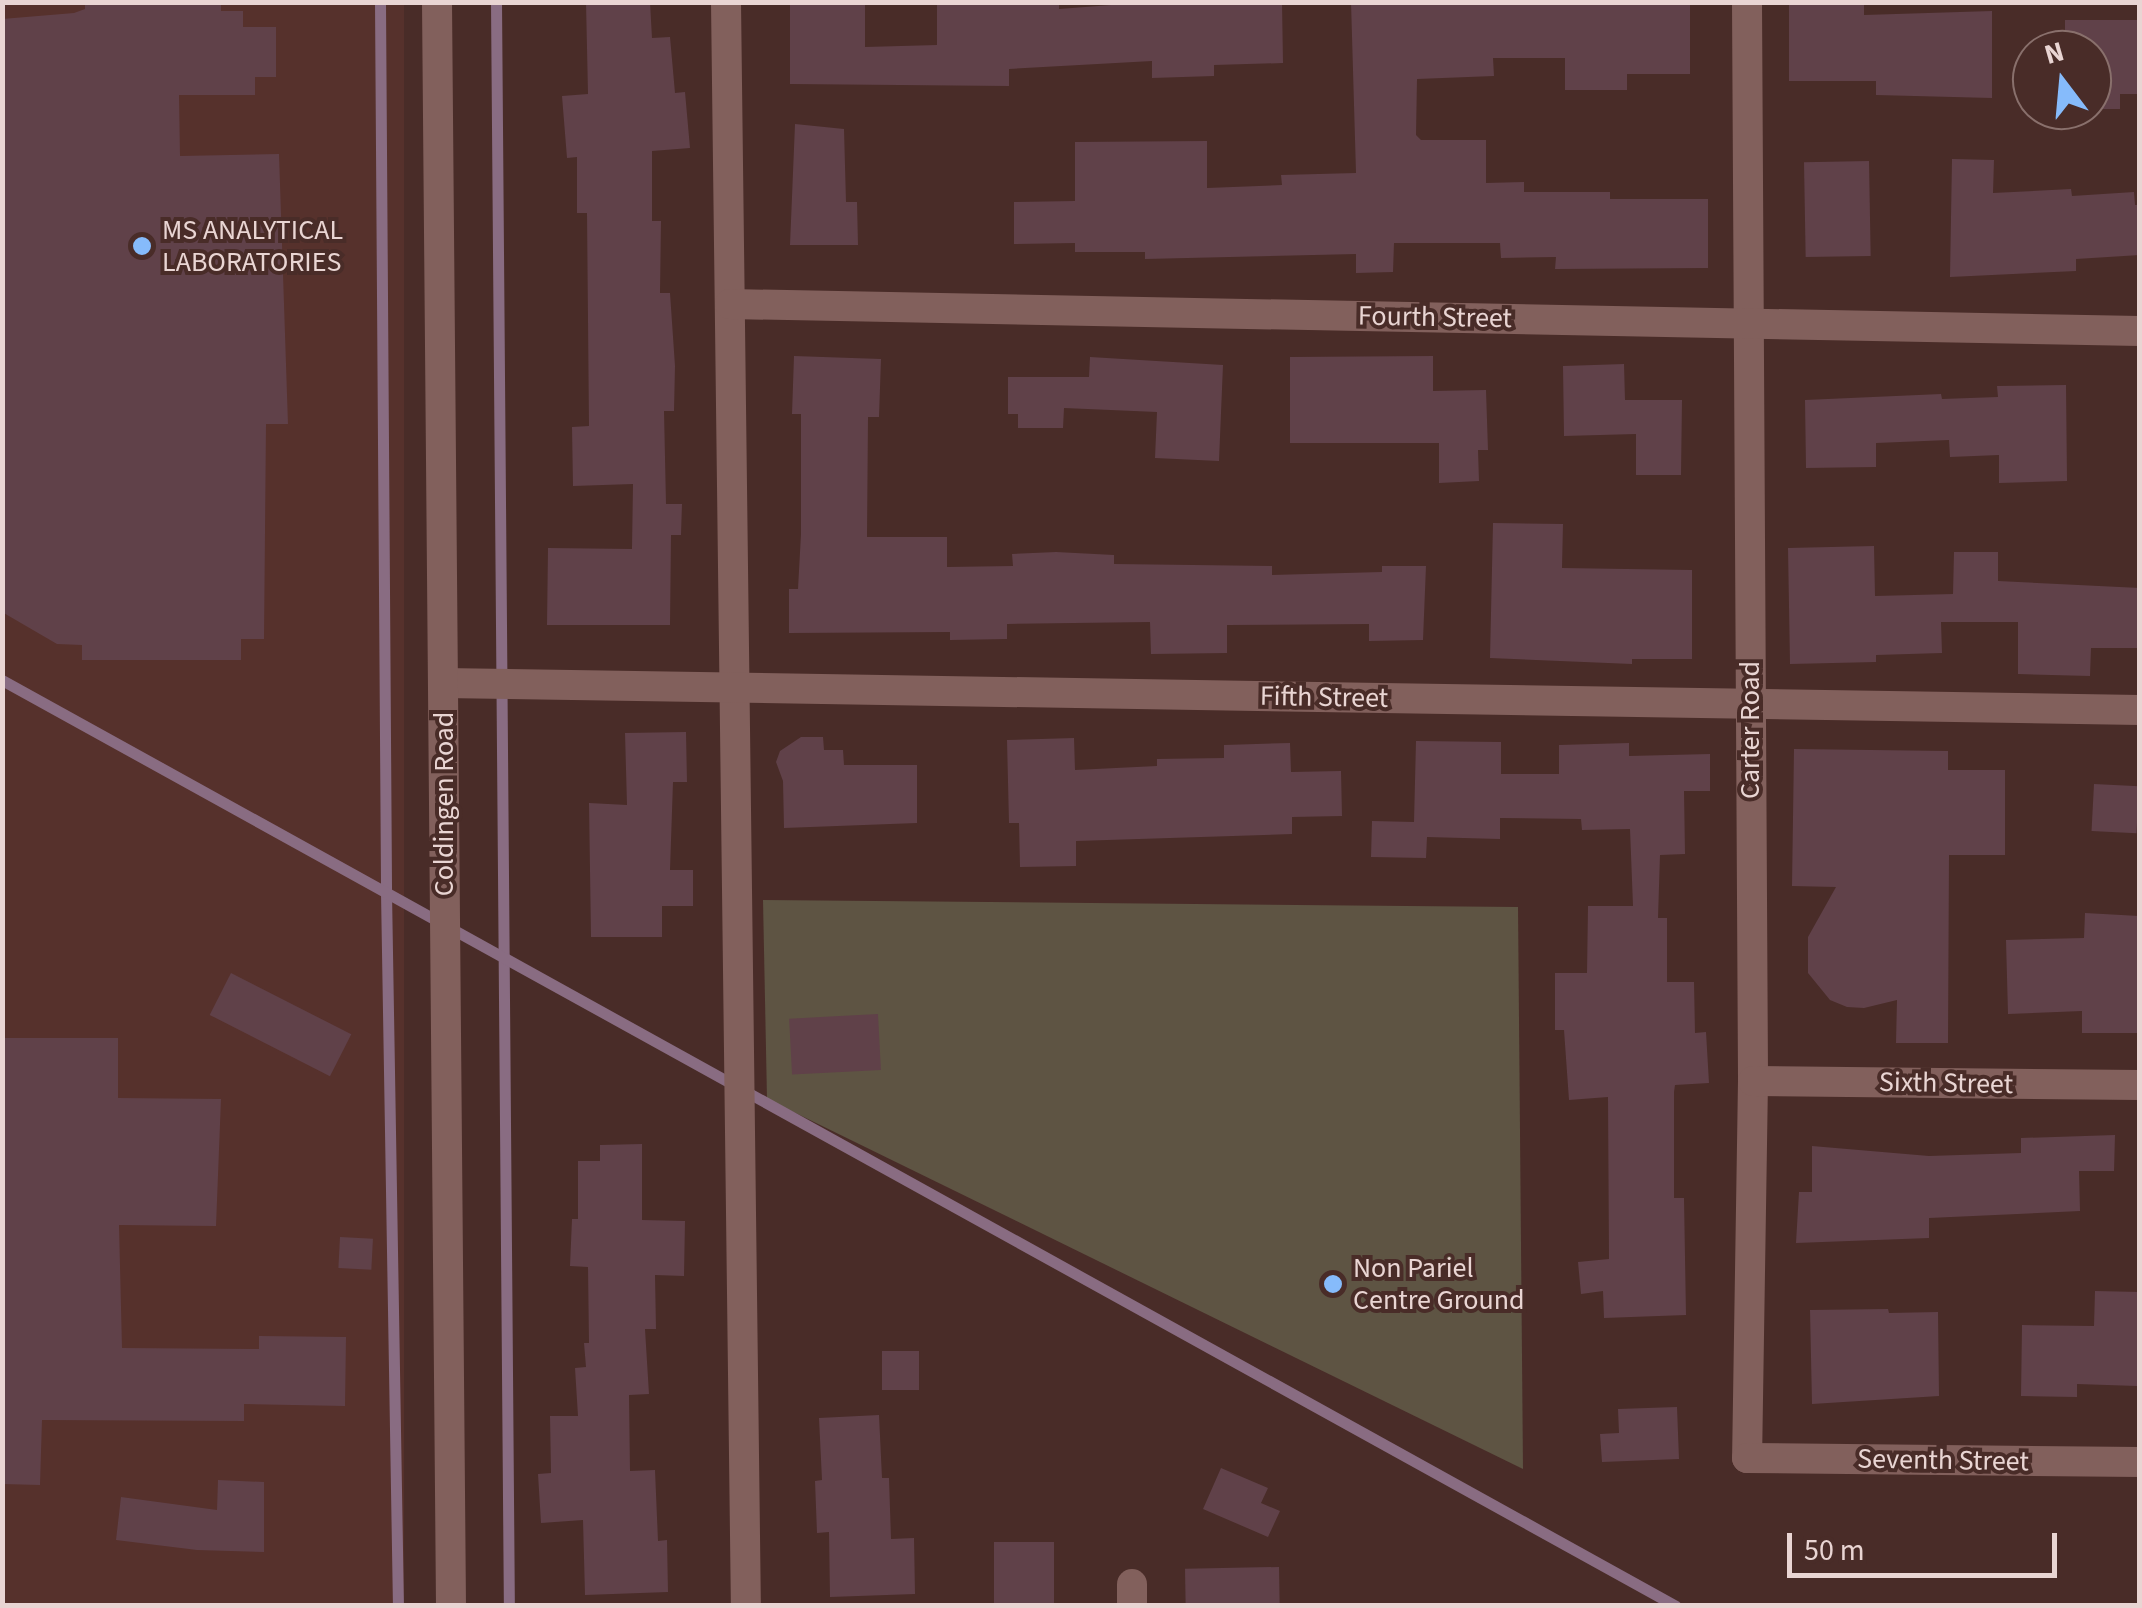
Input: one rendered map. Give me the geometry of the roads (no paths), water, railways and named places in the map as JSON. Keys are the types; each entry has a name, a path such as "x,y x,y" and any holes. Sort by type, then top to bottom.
{"street":[{"name":"Coldingen Road","path":"437,2 451,1606"},
{"path":"726,2 746,1606"},
{"name":"Carter Road","path":"1747,2 1752,1081 1748,1458"},
{"name":"Fourth Street","path":"730,304 2140,331"},
{"name":"Fifth Street","path":"443,683 2140,710"},
{"name":"Sixth Street","path":"1752,1081 2140,1085"},
{"name":"Seventh Street","path":"1748,1458 2140,1462"}],"waterway":[{"path":"380,2 386,892 398,1606"},
{"path":"496,2 509,1606"},
{"path":"2,680 1676,1606"}],"place":[{"name":"MS ANALYTICAL LABORATORIES","path":"142,246"},
{"name":"Non Pariel Centre Ground","path":"1333,1284"}]}
